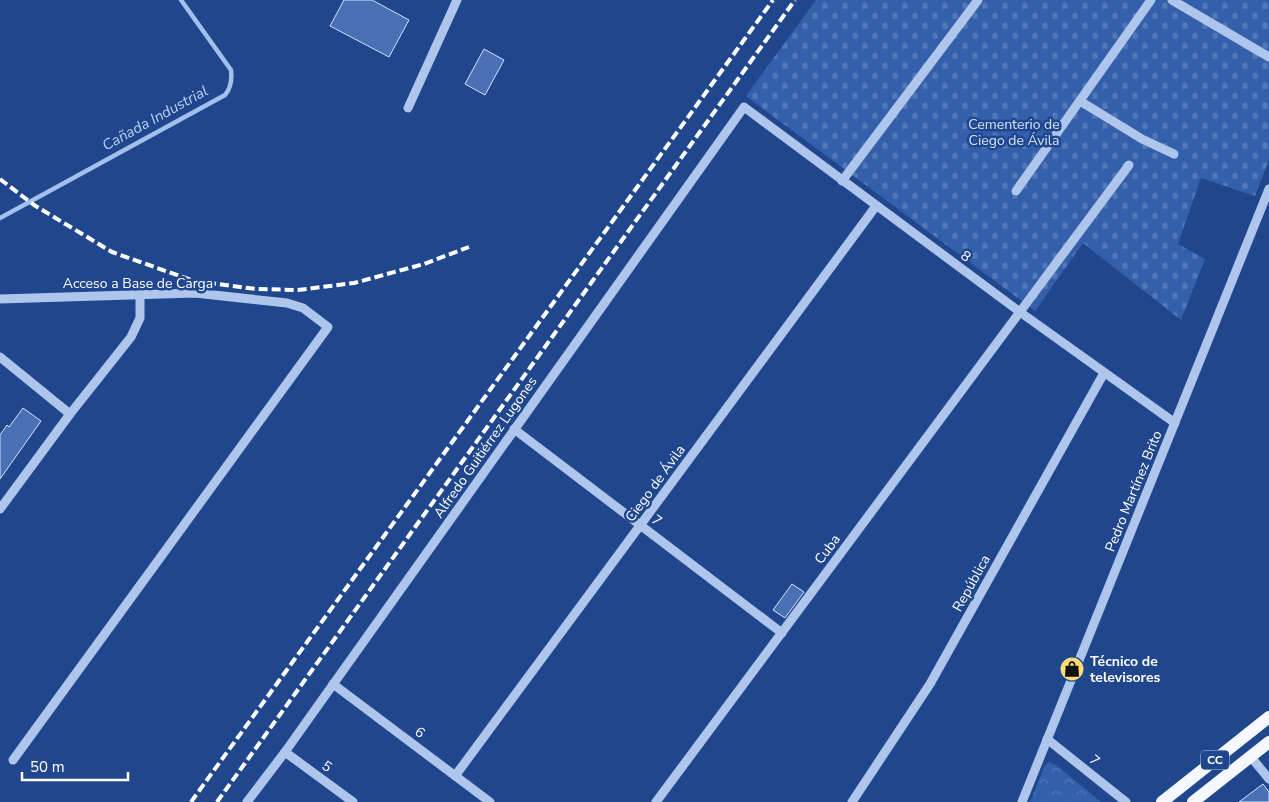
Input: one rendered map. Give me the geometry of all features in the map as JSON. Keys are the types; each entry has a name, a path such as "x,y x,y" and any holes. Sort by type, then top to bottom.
{"main road":[{"name":"CC","path":"1162,802 1269,717"},
{"name":"CC","path":"1192,802 1269,742"}],"street":[{"path":"408,108 458,0"},
{"path":"842,181 978,0"},
{"path":"1016,192 1151,0"},
{"path":"1172,0 1269,57"},
{"path":"1080,101 1142,139 1174,154"},
{"name":"8","path":"744,107 1020,312 1175,423"},
{"name":"Alfredo Guitiérrez Lugones","path":"247,802 285,752 744,107"},
{"name":"Cuba","path":"656,802 1129,165"},
{"name":"Pedro Martínez Brito","path":"1022,802 1269,189"},
{"name":"Ciego de Ávila","path":"455,776 876,206"},
{"name":"Acceso a Base de Carga","path":"0,299 195,293 287,303 303,308 328,327 12,760"},
{"path":"0,509 70,414 131,338 140,318 140,294"},
{"path":"0,357 70,414"},
{"name":"República","path":"852,802 930,684 1104,373"},
{"name":"7","path":"514,429 782,633"},
{"name":"6","path":"333,684 490,802"},
{"name":"7","path":"1047,739 1126,802"},
{"name":"5","path":"285,752 353,802"},
{"path":"1251,757 1269,779"}],"green space":[{"name":"Cementerio de Ciego de Ávila","path":"816,0 1269,0 1269,160 1255,196 1201,178 1178,244 1205,259 1181,320 1083,243 1035,311 746,96"},
{"path":"1049,762 1056,765 1101,802 1030,802 1045,765"}],"building":[{"path":"344,0 372,0 409,20 389,57 330,26"},
{"path":"484,49 504,60 485,95 465,84"},
{"path":"23,408 41,421 0,479 0,435 7,425 9,427"},
{"path":"792,584 804,592 785,618 773,610"},
{"path":"1263,784 1269,792 1269,802 1239,802"}],"waterway":[{"name":"Cañada Industrial","path":"0,218 225,95 231,83 231,70 181,0"}],"railway":[{"path":"191,802 773,0"},
{"path":"217,802 795,0"},
{"path":"0,179 34,205 112,252 194,281 256,289 298,290 354,283 424,264 469,247"}],"place":[{"name":"Técnico de televisores","path":"1072,669"}]}
